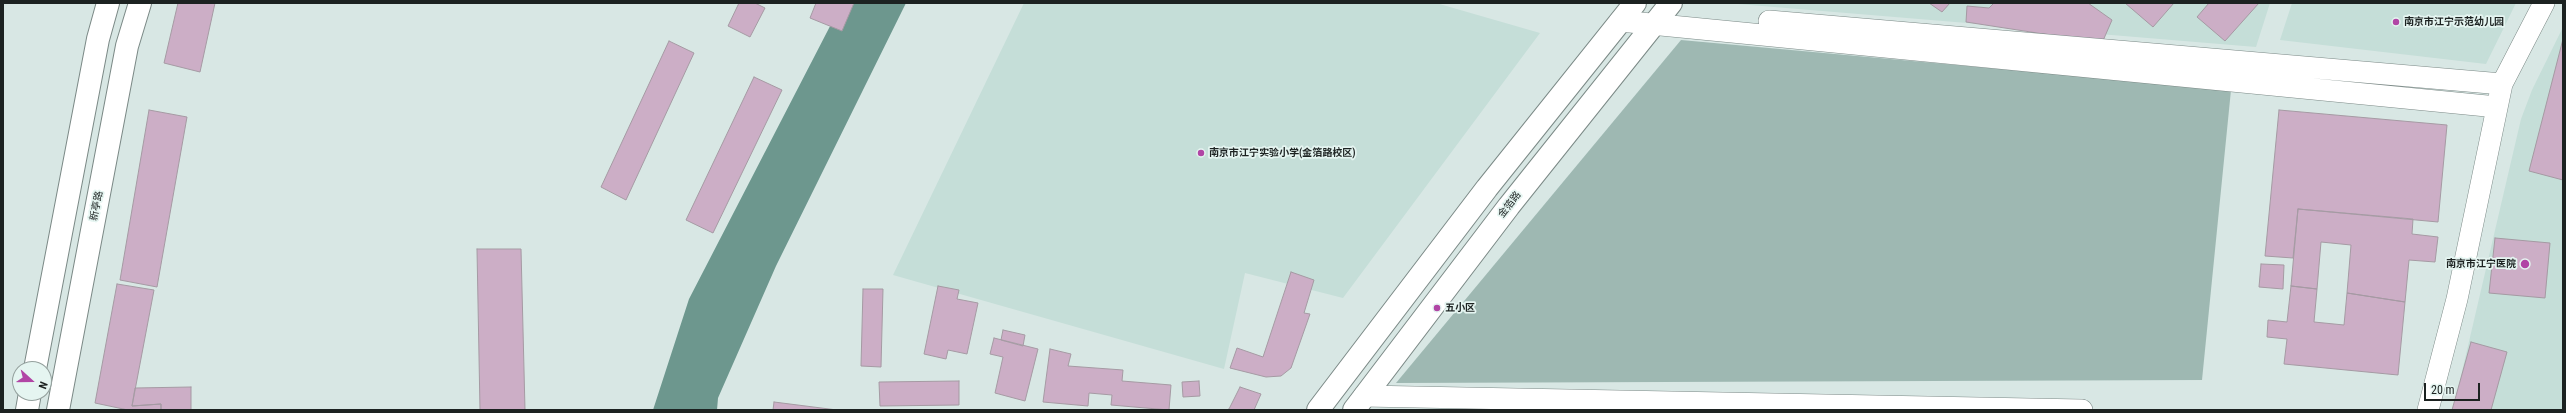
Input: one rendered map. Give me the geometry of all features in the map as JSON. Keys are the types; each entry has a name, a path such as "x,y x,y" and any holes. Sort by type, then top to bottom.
{"main road":[{"path":"37,361 98,39 108,3"},
{"name":"新亭路","path":"58,410 127,46 140,3"},
{"path":"1318,410 1487,188 1628,11"},
{"name":"金箔路","path":"1359,403 1509,206 1663,13"}],"street":[{"path":"2428,410 2457,299 2502,84 2544,3"},
{"path":"1628,11 2502,84"},
{"path":"1663,13 2497,107"},
{"path":"1359,403 2082,410"}],"shaded area":[{"path":"842,3 906,3 776,266 718,398 717,410 653,410 689,299"},
{"name":"南京市江宁实验小学(金箔路校区)","path":"1024,3 1436,3 1540,33 1343,298 1245,273 1224,369 893,275"},
{"path":"1726,3 2270,3 2256,47"},
{"name":"南京市江宁示范幼儿园","path":"2292,3 2516,3 2486,64 2280,40"},
{"name":"南京市江宁医院","path":"2563,27 2563,410 2453,410 2521,119 2532,90"},
{"path":"1681,40 2231,90 2202,380 1396,383"}],"building":[{"path":"178,3 215,3 200,72 164,63"},
{"path":"739,3 755,3 765,8 750,37 728,26"},
{"path":"816,3 854,3 842,31 810,18"},
{"path":"1929,3 1950,3 1942,12"},
{"path":"1994,3 2088,3 2112,20 2102,43 1966,22 1967,6 1989,8"},
{"path":"2125,3 2174,3 2153,27"},
{"path":"2209,3 2259,3 2225,41 2197,17"},
{"path":"2563,39 2563,180 2529,171"},
{"path":"669,41 694,53 626,200 601,187"},
{"path":"754,77 782,90 713,233 686,220"},
{"path":"149,110 187,117 157,287 120,280"},
{"path":"2279,110 2447,125 2438,222 2298,209 2293,258 2265,256"},
{"path":"2298,209 2413,219 2412,234 2438,237 2435,262 2409,260 2405,302 2347,293 2351,245 2321,242 2317,289 2291,286"},
{"path":"2495,238 2550,243 2545,298 2489,293"},
{"path":"477,249 521,249 525,410 480,410"},
{"path":"2261,264 2284,265 2283,289 2259,287"},
{"path":"1291,272 1314,280 1304,313 1310,314 1291,368 1281,376 1266,377 1230,368 1237,348 1263,357"},
{"path":"117,284 154,290 132,406 161,404 161,410 128,410 95,403"},
{"path":"938,286 959,290 957,299 978,303 967,354 948,350 946,359 924,354"},
{"path":"2291,286 2317,289 2314,322 2344,325 2347,293 2405,302 2398,375 2284,364 2287,339 2267,337 2268,320 2287,322"},
{"path":"863,289 883,289 881,367 861,366"},
{"path":"1003,330 1025,335 1023,346 1001,340"},
{"path":"994,338 1038,349 1025,401 995,393 1003,357 990,354"},
{"path":"2471,342 2507,352 2491,410 2452,410"},
{"path":"1050,349 1071,354 1068,366 1123,370 1122,381 1171,385 1169,410 1111,405 1112,395 1089,393 1088,406 1043,402"},
{"path":"959,381 959,405 880,406 879,382"},
{"path":"1199,381 1200,396 1183,397 1182,382"},
{"path":"191,387 191,410 161,410 161,404 132,406 135,388"},
{"path":"1240,387 1261,394 1254,410 1226,410 1229,409"},
{"path":"774,402 837,410 773,410"}],"place":[{"name":"南京市江宁示范幼儿园","path":"2396,22"},
{"name":"南京市江宁实验小学(金箔路校区)","path":"1201,153"},
{"name":"南京市江宁医院","path":"2525,264"},
{"name":"五小区","path":"1437,308"}]}
